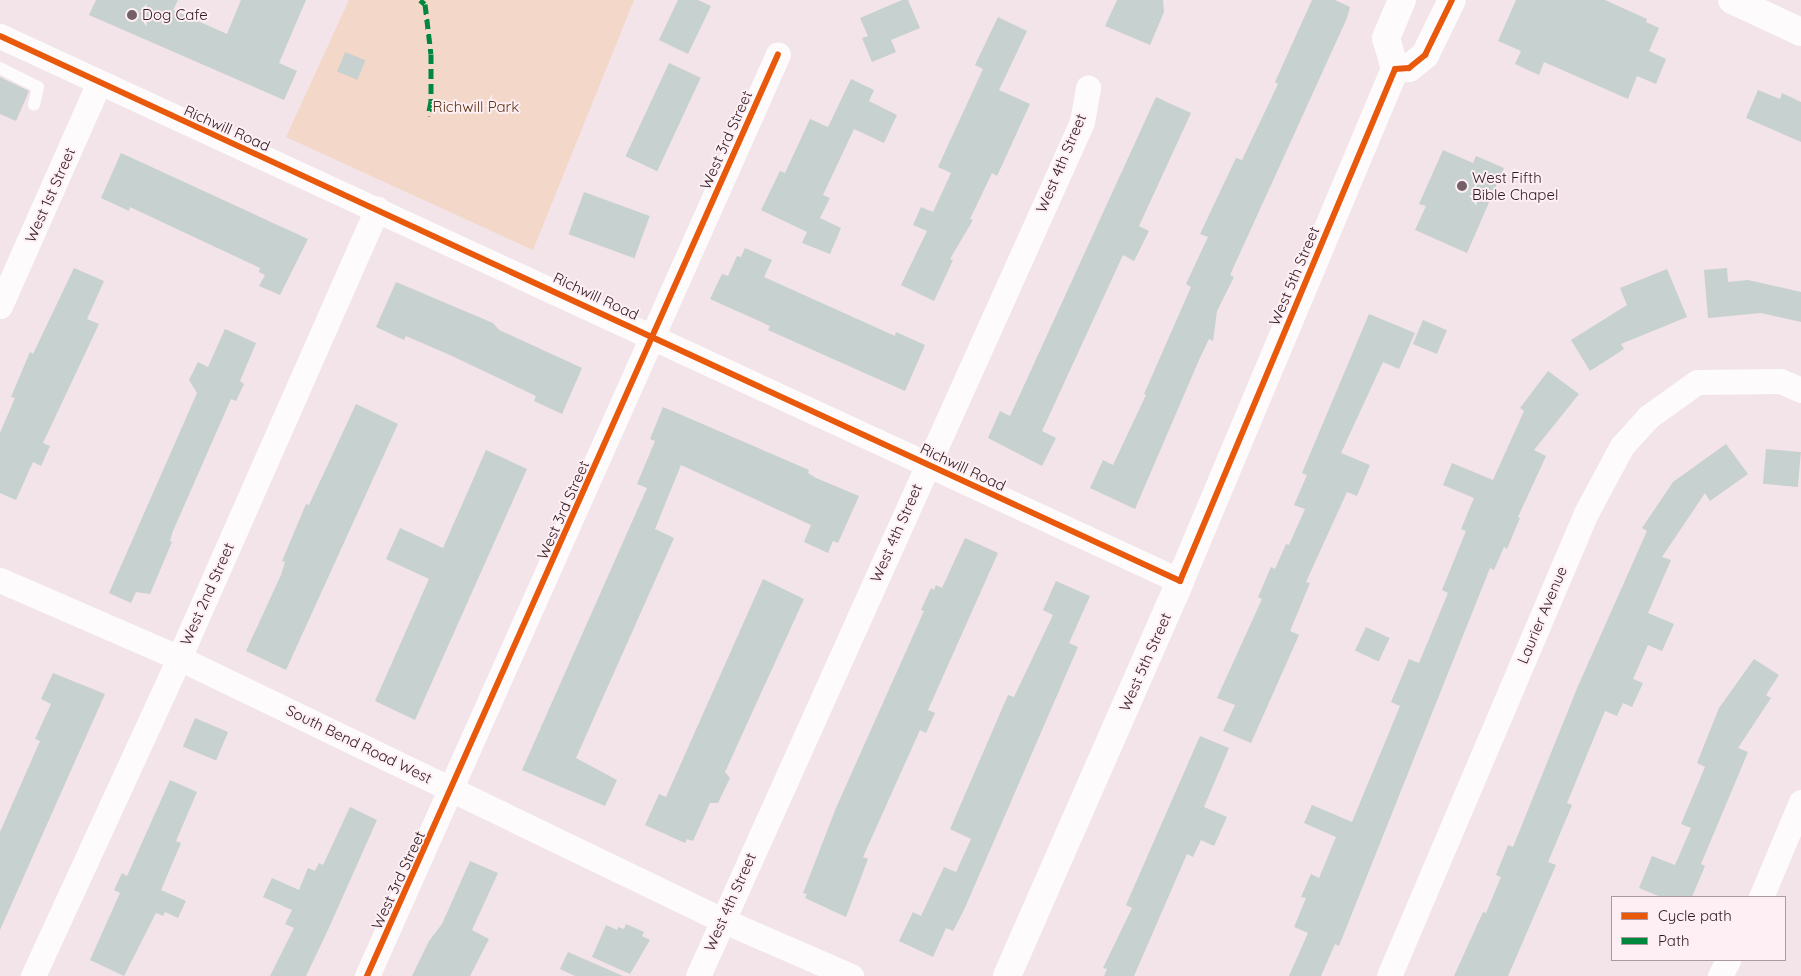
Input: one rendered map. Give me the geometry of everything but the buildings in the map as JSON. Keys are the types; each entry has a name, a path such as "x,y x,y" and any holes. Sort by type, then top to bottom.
{"main road":[{"path":"1402,0 1386,38 1395,69 1409,68 1424,55 1452,0"},
{"path":"1732,0 1801,32"},
{"name":"West 5th Street","path":"1007,976 1180,582 1395,69"}],"street":[{"name":"Richwill Road","path":"0,36 654,336 926,465 1180,582"},
{"name":"West 3rd Street","path":"367,976 453,790 778,54"},
{"name":"West 1st Street","path":"0,306 99,83"},
{"name":"West 4th Street","path":"698,976 926,465 1082,122 1088,88"},
{"name":"West 2nd Street","path":"33,976 179,658 377,209"},
{"name":"Laurier Avenue","path":"1389,976 1586,514 1622,446 1648,417 1697,382 1780,381 1801,390"},
{"name":"South Bend Road West","path":"0,580 179,658 722,920 851,976"},
{"path":"1761,896 1801,802"},
{"path":"1720,976 1728,961"}],"lane":[{"path":"0,68 38,87 34,105"}],"green space":[{"name":"Richwill Park","path":"349,0 634,0 533,250 286,137"}],"marked path":[{"path":"420,0 425,4 431,54 431,101 428,116"}],"cycle path":[{"path":"0,36 1180,581 1395,69 1409,68 1425,55 1452,0"},
{"path":"367,976 778,54"}],"place":[{"name":"Dog Cafe","path":"132,15"},
{"name":"West Fifth Bible Chapel","path":"1462,186"}]}
